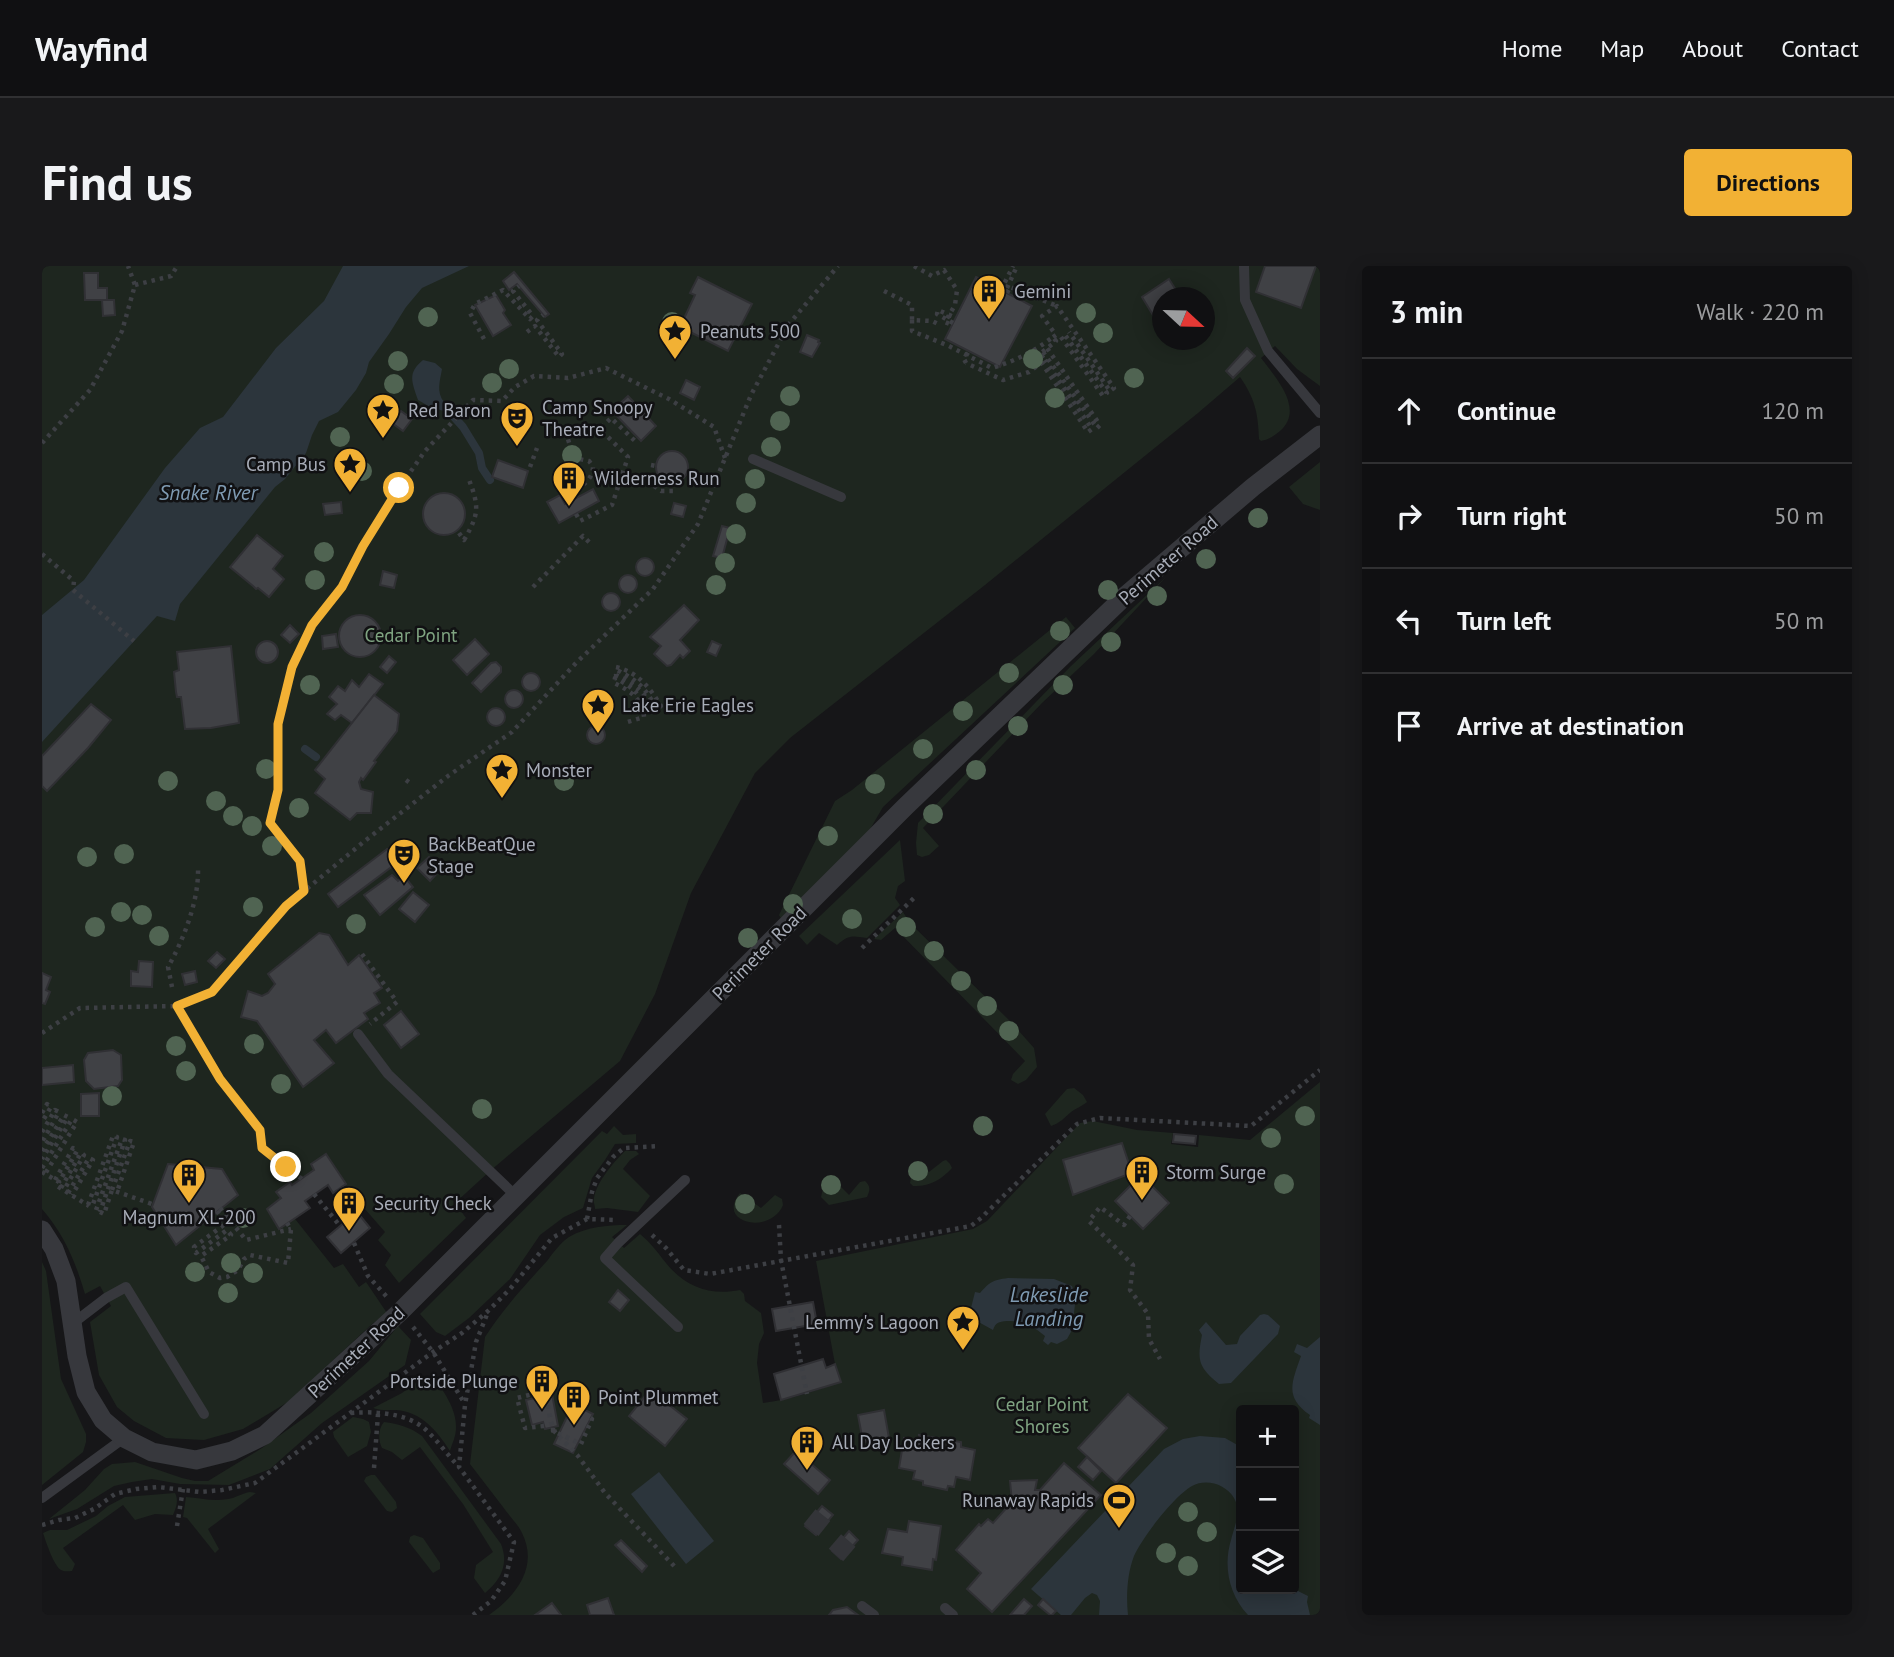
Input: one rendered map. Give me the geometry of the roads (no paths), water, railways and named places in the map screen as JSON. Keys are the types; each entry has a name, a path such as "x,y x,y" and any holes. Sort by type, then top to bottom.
{"street":[{"name":"Perimeter Road","path":"124,1438 152,1452 196,1460 232,1451 265,1435 400,1312 897,816 1124,597 1253,487 1320,435"},
{"path":"42,1230 54,1249 66,1281 77,1356 86,1392 103,1420 124,1438"}],"lane":[{"path":"1244,266 1245,300 1268,351 1320,413"},
{"path":"753,459 841,497"},
{"path":"358,1034 388,1074 516,1195"},
{"path":"678,1327 605,1258 685,1180"},
{"path":"72,1324 106,1298 126,1287 204,1414"},
{"path":"42,1498 124,1438"},
{"path":"862,1606 874,1615"}],"water":[{"name":"Snake River","path":"343,266 469,266 422,288 369,362 356,390 338,412 319,421 306,453 180,604 175,621 157,616 42,742 42,615 84,580 165,468 200,428 223,417 276,348 324,301"},
{"path":"423,360 435,363 442,369 439,390 444,402 437,411 418,400 414,388 413,374"},
{"name":"Lakeslide Landing","path":"1008,1278 1054,1279 1072,1286 1076,1296 1072,1330 1067,1339 1048,1345 1043,1341 1045,1336 1023,1323 999,1322 993,1330 973,1319 971,1308 975,1292 980,1293 992,1282"},
{"path":"1264,1314 1280,1326 1278,1334 1231,1383 1219,1384 1203,1368 1200,1357 1202,1335 1199,1330 1206,1322 1226,1345 1237,1344 1240,1336"},
{"path":"1320,1337 1320,1425 1309,1418 1310,1415 1296,1402 1293,1395 1293,1381 1301,1356 1294,1352 1297,1344 1307,1348"},
{"name":"Runaway Rapids","path":"1200,1436 1225,1438 1236,1444 1236,1503 1230,1493 1221,1486 1203,1483 1192,1486 1159,1518 1134,1556 1128,1578 1128,1615 1099,1615 1100,1601 1097,1595 1092,1593 1071,1615 1061,1615 1031,1589 1164,1449 1183,1439"},
{"path":"659,1472 714,1541 686,1564 631,1494"},
{"name":"Runaway Rapids","path":"1236,1520 1236,1594 1299,1594 1299,1592 1308,1596 1310,1615 1248,1615 1241,1607 1232,1589 1228,1570"}],"waterway":[{"path":"441,406 463,427 479,453 482,468 490,480"},
{"path":"305,749 316,757"}],"tunnel":[{"path":"811,1530 827,1510"},
{"path":"836,1555 853,1535"}],"place":[{"name":"Gemini","path":"989,321"},
{"name":"Peanuts 500","path":"675,361"},
{"name":"Red Baron","path":"383,440"},
{"name":"Camp Snoopy Theatre","path":"517,448"},
{"name":"Camp Bus","path":"350,494"},
{"name":"Wilderness Run","path":"569,508"},
{"name":"Lake Erie Eagles","path":"598,735"},
{"name":"Monster","path":"502,800"},
{"name":"BackBeatQue Stage","path":"404,885"},
{"name":"Storm Surge","path":"1142,1202"},
{"name":"Magnum XL-200","path":"189,1205"},
{"name":"Security Check","path":"349,1233"},
{"name":"Lemmy's Lagoon","path":"963,1352"},
{"name":"Portside Plunge","path":"542,1411"},
{"name":"Point Plummet","path":"574,1427"},
{"name":"All Day Lockers","path":"807,1472"},
{"name":"Runaway Rapids","path":"1119,1530"}],"park label":[{"name":"Cedar Point","path":"411,635"},
{"name":"Cedar Point Shores","path":"1042,1415"}]}
